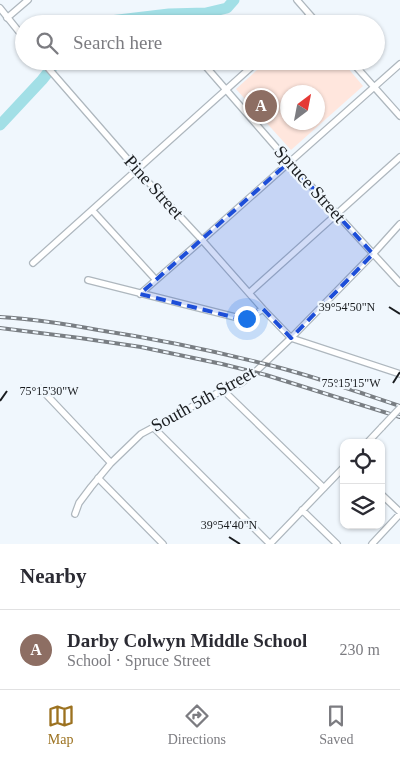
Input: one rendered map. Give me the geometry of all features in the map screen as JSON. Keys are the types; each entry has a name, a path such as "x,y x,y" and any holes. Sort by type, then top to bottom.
{"street":[{"path":"7,18 28,0"},
{"path":"298,0 310,14"},
{"path":"0,8 15,27"},
{"path":"140,294 400,64"},
{"name":"Pine Street","path":"50,70 137,170 291,338 400,374"},
{"name":"Spruce Street","path":"209,70 289,162 400,283"},
{"path":"33,263 248,70"},
{"path":"359,70 400,116"},
{"path":"248,292 400,157"},
{"path":"92,210 156,280"},
{"name":"South 5th Street","path":"75,514 84,496 111,462 141,434 252,375 291,338 400,224"},
{"path":"88,280 241,318 252,316 263,309"},
{"path":"42,389 111,462"},
{"path":"223,390 324,488"},
{"path":"371,439 400,408"},
{"path":"153,427 270,544 340,471"},
{"path":"98,478 163,544"},
{"path":"372,544 400,513 385,498"},
{"path":"302,510 337,544"}],"highlighted area":[{"path":"289,162 373,254 291,338 263,309 241,319 140,294"}],"shaded area":[{"path":"257,70 350,70 363,86 325,120 325,85 280,85 280,130 314,130 291,150 236,89"}],"waterway":[{"path":"161,15 206,13 227,8 234,0"},
{"path":"0,125 50,70"}],"railway":[{"path":"0,317 37,320 208,350 305,375 400,406"},
{"path":"0,328 141,347 222,364 266,375 400,417"}],"place":[{"name":"Darby Colwyn Middle School","path":"261,106"}]}
